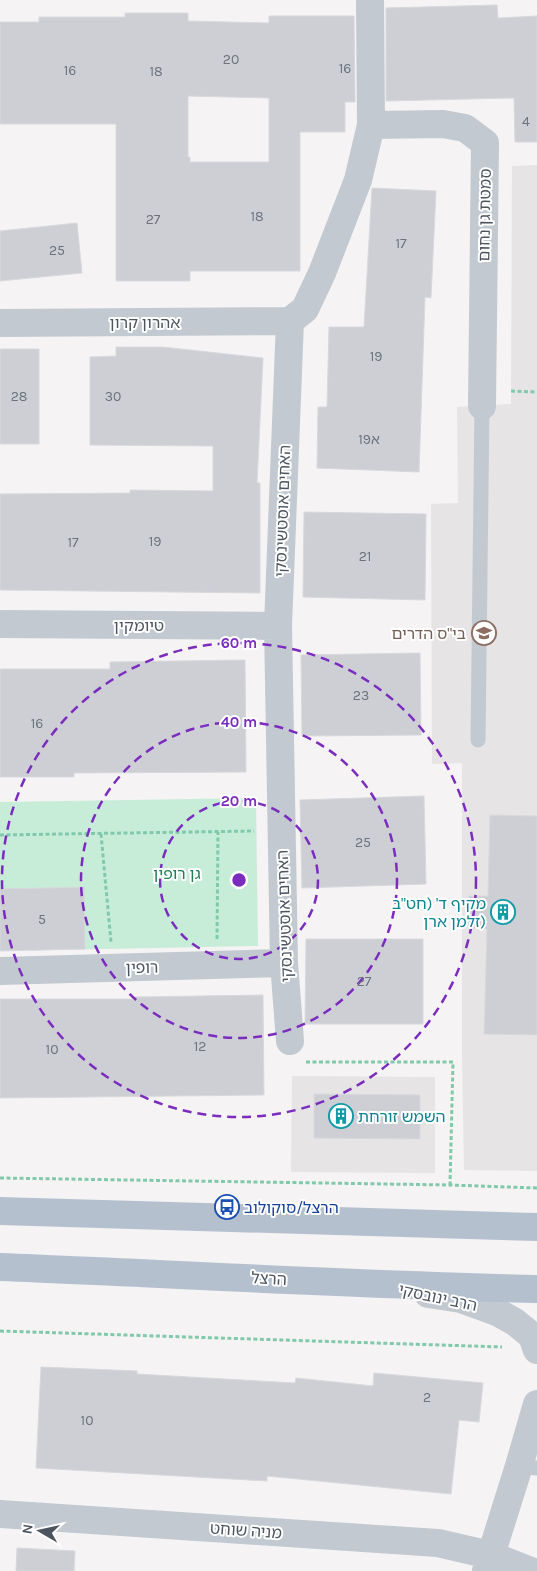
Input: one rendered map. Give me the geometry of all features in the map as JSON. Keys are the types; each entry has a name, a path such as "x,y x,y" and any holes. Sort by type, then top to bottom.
{"main road":[{"path":"0,1211 537,1227"},
{"name":"הרצל","path":"0,1267 228,1276 380,1285 537,1289"}],"street":[{"path":"290,321 305,309 322,273 358,180 371,124 370,0"},
{"name":"סמטת גן נחום","path":"371,124 442,124 464,128 485,143 482,406"},
{"name":"אהרון קרון","path":"0,323 290,321"},
{"name":"האחים אוסטשינסקי","path":"290,321 278,626 284,963 290,1042"},
{"name":"טיומקין","path":"0,624 278,626"},
{"name":"רופין","path":"0,971 284,963"},
{"name":"הרב ינובסקי","path":"380,1285 461,1299 497,1312 515,1322 534,1343"},
{"path":"488,1563 528,1467 537,1404"},
{"name":"מניה שוחט","path":"0,1514 438,1543 488,1563 531,1571"}],"lane":[{"path":"478,740 482,406"}],"path":[{"path":"511,391 537,392"},
{"path":"0,835 282,831"},
{"path":"217,928 218,832"},
{"path":"101,834 108,914"},
{"path":"290,1042 291,1062 452,1062 450,1185"},
{"path":"0,1178 537,1188"},
{"path":"0,1332 503,1347 534,1343"}],"shaded area":[{"name":"בי\"ס הדרים","path":"537,165 537,1171 464,1170 462,763 432,764 431,504 458,503 457,407 511,404 512,166"},
{"path":"292,1076 435,1077 435,1173 291,1172"}],"green space":[{"name":"גן רופין","path":"256,798 258,946 0,951 0,802"}],"building":[{"path":"497,5 498,18 537,16 537,142 515,142 514,98 386,101 386,8"},
{"path":"125,13 188,13 188,21 269,23 269,16 354,16 355,102 345,102 345,132 300,132 300,271 190,271 190,281 116,281 116,124 0,124 0,22 39,22 39,17 125,17","holes":["188,96 269,98 269,162 190,162 190,157 188,157"]},
{"path":"372,188 436,191 431,298 425,297 419,472 317,468 318,407 327,407 329,327 364,327"},
{"path":"77,223 82,273 0,281 0,231"},
{"path":"116,347 163,347 263,358 257,483 260,483 260,593 0,590 0,494 130,493 130,490 213,491 213,446 90,445 90,357 116,356"},
{"path":"0,349 39,349 39,444 0,444"},
{"path":"304,512 426,514 425,600 303,597"},
{"path":"420,653 421,735 302,736 301,655"},
{"path":"245,660 246,772 74,773 74,777 0,777 0,669 110,669 110,662"},
{"path":"424,796 426,884 302,888 300,800"},
{"name":"מקיף ד' (חט\"ב זלמן ארן)","path":"490,815 537,816 537,1035 484,1034 487,929 468,928 469,896 488,896"},
{"path":"84,887 85,949 0,951 0,889"},
{"path":"306,939 423,939 423,1024 305,1024"},
{"path":"263,995 264,1095 0,1098 0,999 135,999 135,997"},
{"path":"314,1094 420,1095 420,1139 314,1138"},
{"path":"41,1367 137,1371 137,1374 295,1383 296,1378 373,1386 374,1373 483,1383 479,1422 459,1420 451,1494 267,1476 267,1481 36,1468"},
{"path":"17,1548 75,1551 74,1571 16,1571"}],"place":[{"name":"בי\"ס הדרים","path":"484,633"},
{"name":"מקיף ד' (חט\"ב זלמן ארן)","path":"503,912"},
{"name":"השמש זורחת","path":"341,1116"},
{"name":"הרצל/סוקולוב","path":"227,1207"}]}
